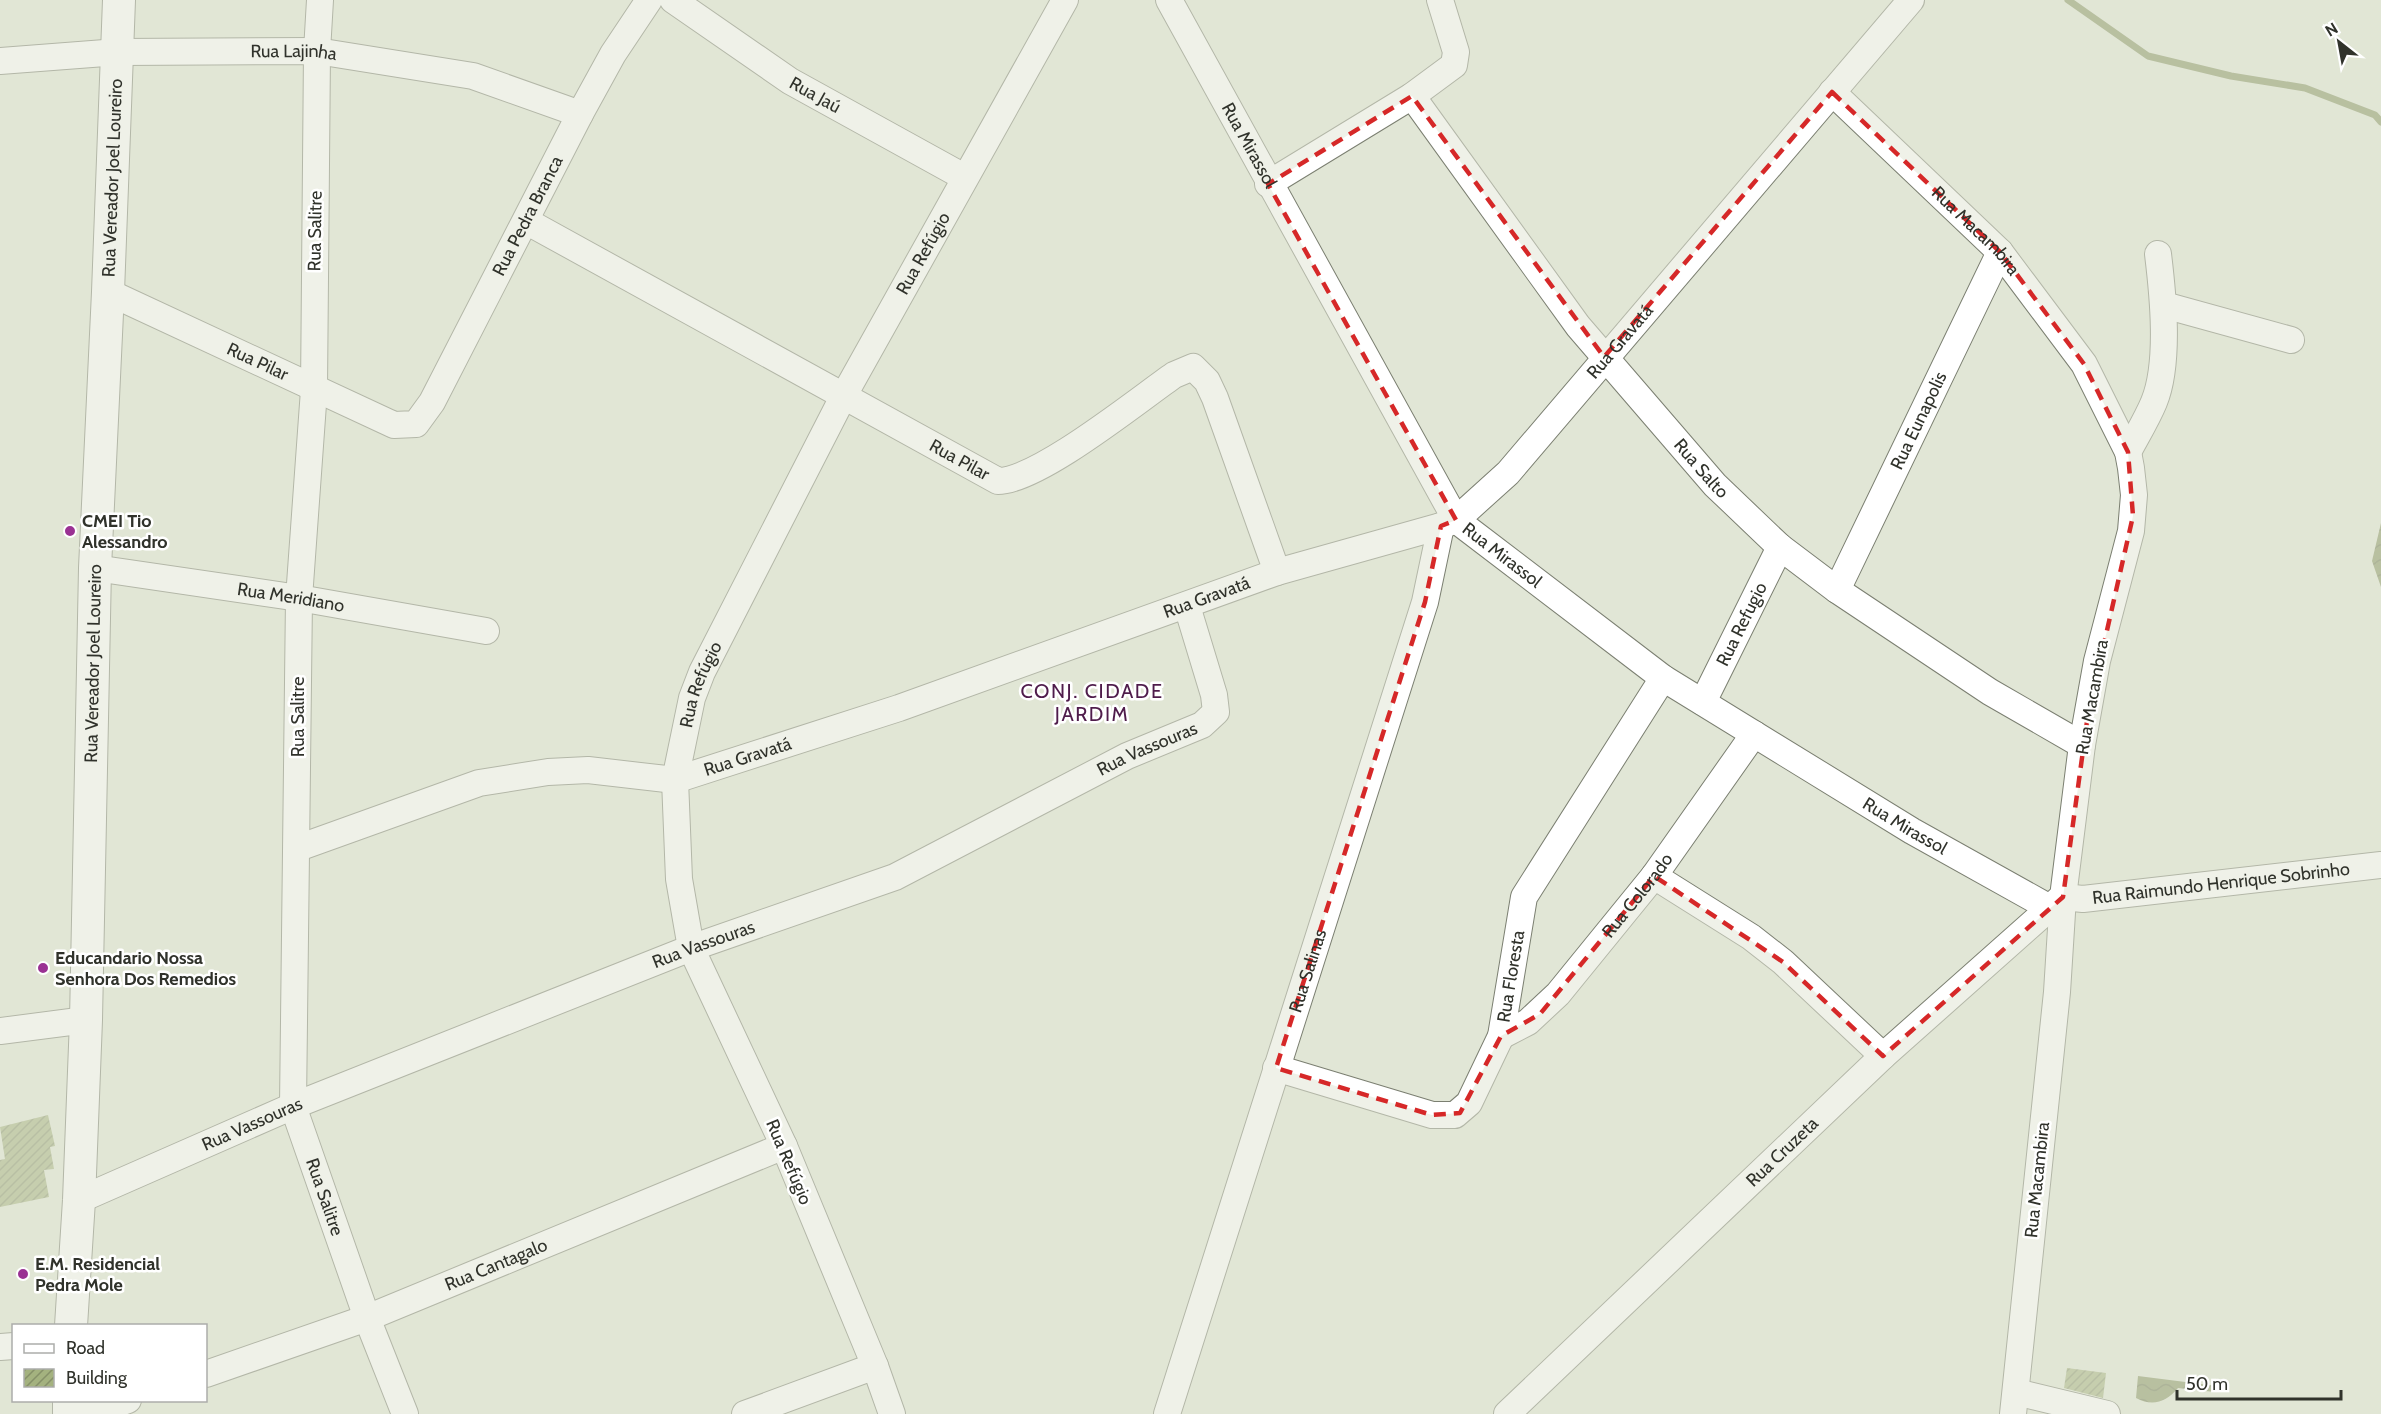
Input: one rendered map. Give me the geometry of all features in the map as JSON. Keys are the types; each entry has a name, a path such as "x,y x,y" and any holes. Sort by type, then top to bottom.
{"street":[{"name":"Rua Vereador Joel Loureiro","path":"71,1324 79,1200 86,1020 94,568 108,292 119,0"},
{"name":"Rua Salitre","path":"320,0 316,51 314,390 299,598 298,848 293,1106 367,1318 405,1414"},
{"name":"Rua Pedra Branca","path":"407,427 416,424 432,402 580,114 613,54 650,0"},
{"name":"Rua Jaú","path":"673,0 790,81 964,177"},
{"name":"Rua Refúgio","path":"892,1414 875,1366 783,1146 691,948 679,879 675,780 692,699 702,672 843,397 1065,0"},
{"name":"Rua Mirassol","path":"1169,0 1448,523 1663,678 1912,831 2056,903"},
{"path":"1268,184 1412,96 1454,65 1456,52 1440,0"},
{"name":"Rua Gravatá","path":"298,848 479,783 548,772 588,770 675,780 899,708 1277,572 1448,523 1508,473 1604,357 1911,0"},
{"name":"Rua Lajinha","path":"0,61 118,52 316,51 473,76 580,114"},
{"name":"Rua Macambira","path":"1832,92 2000,252 2084,364 2128,452 2134,495 2131,531 2105,628 2082,745 2056,903 2057,992 2015,1403"},
{"name":"Rua Salto","path":"1412,96 1560,302 1604,357 1715,485 1780,547 1837,590 1990,692 2082,745"},
{"name":"Rua Pilar","path":"526,221 998,481 1009,481 1024,476 1059,455 1174,375 1193,367 1207,381 1215,398 1277,572"},
{"name":"Rua Eunapolis","path":"1837,590 2000,252"},
{"path":"2128,452 2154,402 2160,382 2164,305 2158,254"},
{"name":"Rua Pilar","path":"108,292 314,390 394,425 407,427"},
{"path":"2164,305 2291,340"},
{"name":"Rua Salinas","path":"1167,1414 1425,602 1448,523"},
{"name":"Rua Refugio","path":"1703,702 1780,547"},
{"name":"Rua Meridiano","path":"94,568 299,598 486,631"},
{"name":"Rua Vassouras","path":"79,1200 293,1106 691,948 895,877 1127,756 1209,720 1216,712 1214,695 1187,606"},
{"name":"Rua Floresta","path":"1276,1068 1448,1117 1460,1113 1469,1103 1501,1036 1519,912 1524,897 1663,678"},
{"name":"Rua Colorado","path":"1501,1036 1540,1014 1654,876 1754,734"},
{"name":"Rua Raimundo Henrique Sobrinho","path":"2056,903 2381,865"},
{"path":"1654,876 1750,937 1784,962 1883,1056"},
{"name":"Rua Cruzeta","path":"1507,1414 1883,1056 2056,903"},
{"path":"0,1031 86,1020"},
{"name":"Rua Cantagalo","path":"207,1374 367,1318 783,1146"},
{"path":"745,1414 875,1366"},
{"path":"89,1414 125,1402"},
{"path":"2015,1403 2094,1412"}],"highlighted area":[{"path":"1832,92 2000,252 2084,364 2128,452 2133,516 2088,714 2063,897 1883,1056 1783,962 1654,876 1540,1014 1501,1036 1460,1113 1432,1115 1276,1068 1425,602 1441,526 1456,520 1268,184 1412,96 1604,357"}],"water":[{"path":"2381,523 2381,587 2372,561"},
{"path":"2138,1376 2217,1386 2215,1392 2178,1388 2164,1400 2148,1402 2136,1398"}],"building":[{"path":"48,1115 55,1146 50,1147 54,1169 44,1170 49,1197 0,1207 0,1160 5,1159 0,1127"},
{"path":"2067,1368 2106,1373 2103,1398 2064,1388"}],"waterway":[{"path":"2068,0 2148,56 2231,76 2305,88 2375,115 2381,122"}],"place":[{"name":"CMEI Tio Alessandro","path":"70,531"},
{"name":"Educandario Nossa Senhora Dos Remedios","path":"43,968"},
{"name":"E.M. Residencial Pedra Mole","path":"23,1274"}],"district":[{"name":"CONJ. CIDADE JARDIM","path":"1092,702"}]}
